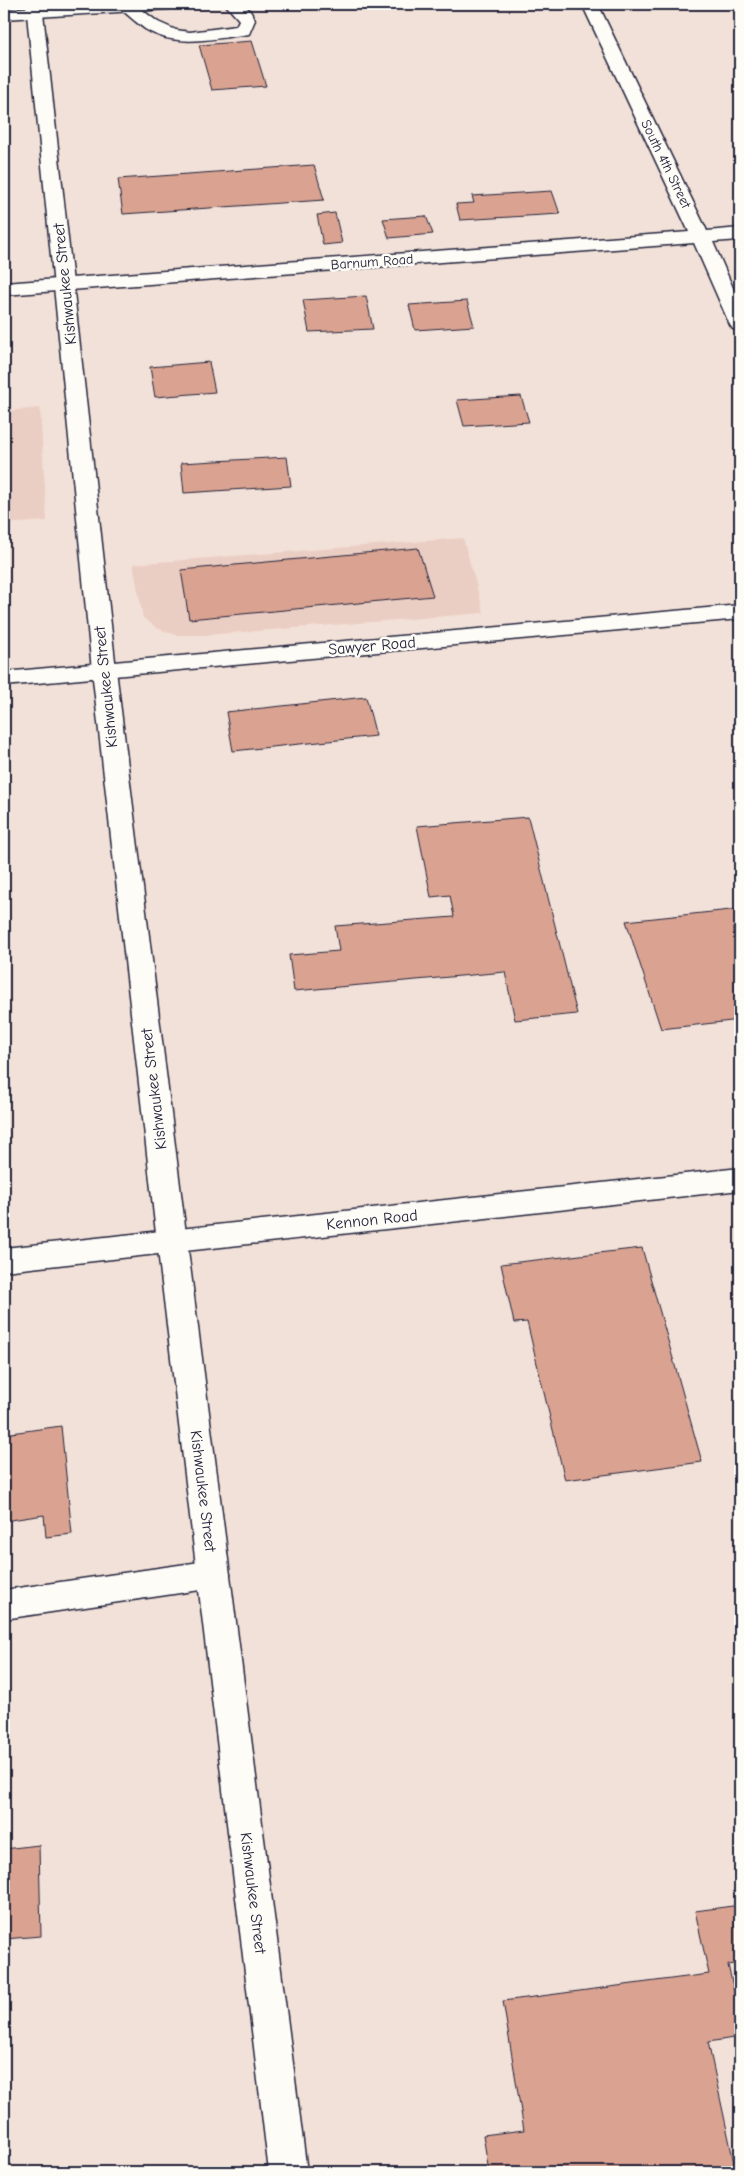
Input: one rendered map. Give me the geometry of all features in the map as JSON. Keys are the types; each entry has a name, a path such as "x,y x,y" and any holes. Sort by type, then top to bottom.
{"street":[{"path":"4,14 35,8 167,4"},
{"path":"127,6 162,32 190,37 244,30 247,20 243,12 233,4"},
{"name":"South 4th Street","path":"590,4 701,237 740,325"},
{"name":"Kishwaukee Street","path":"35,8 104,670 172,1242 288,2172"},
{"name":"Barnum Road","path":"4,289 740,234"},
{"name":"Sawyer Road","path":"4,679 740,612"},
{"name":"Kennon Road","path":"4,1260 740,1179"},
{"path":"4,1605 214,1574"}],"shaded area":[{"path":"40,408 47,521 4,524 4,411"},
{"path":"463,538 484,613 206,635 176,635 157,628 143,618 133,564"}],"building":[{"path":"252,41 266,86 212,90 199,45"},
{"path":"314,165 324,200 123,214 118,179"},
{"path":"552,191 560,214 460,220 456,204 474,203 472,196"},
{"path":"335,213 342,243 323,245 317,215"},
{"path":"426,216 433,234 389,238 383,219"},
{"path":"366,296 373,329 309,332 303,300"},
{"path":"467,301 474,326 415,330 409,305"},
{"path":"209,362 215,392 155,397 150,367"},
{"path":"521,396 529,422 464,426 457,400"},
{"path":"287,457 291,486 184,493 181,463"},
{"path":"418,548 433,596 189,619 181,570"},
{"path":"366,697 376,736 233,751 226,712"},
{"path":"528,817 577,1014 515,1020 505,972 294,991 289,955 339,951 335,926 454,917 450,895 431,897 417,826"},
{"path":"740,909 740,1020 661,1029 626,921"},
{"path":"642,1248 702,1462 565,1480 527,1322 514,1323 501,1264"},
{"path":"61,1426 72,1534 46,1537 44,1515 4,1521 4,1434"},
{"path":"39,1845 41,1936 4,1939 4,1849"},
{"path":"740,1905 740,1963 728,1965 740,2017 740,2037 708,2042 736,2172 489,2172 483,2135 524,2130 503,2001 709,1974 695,1911"}]}
